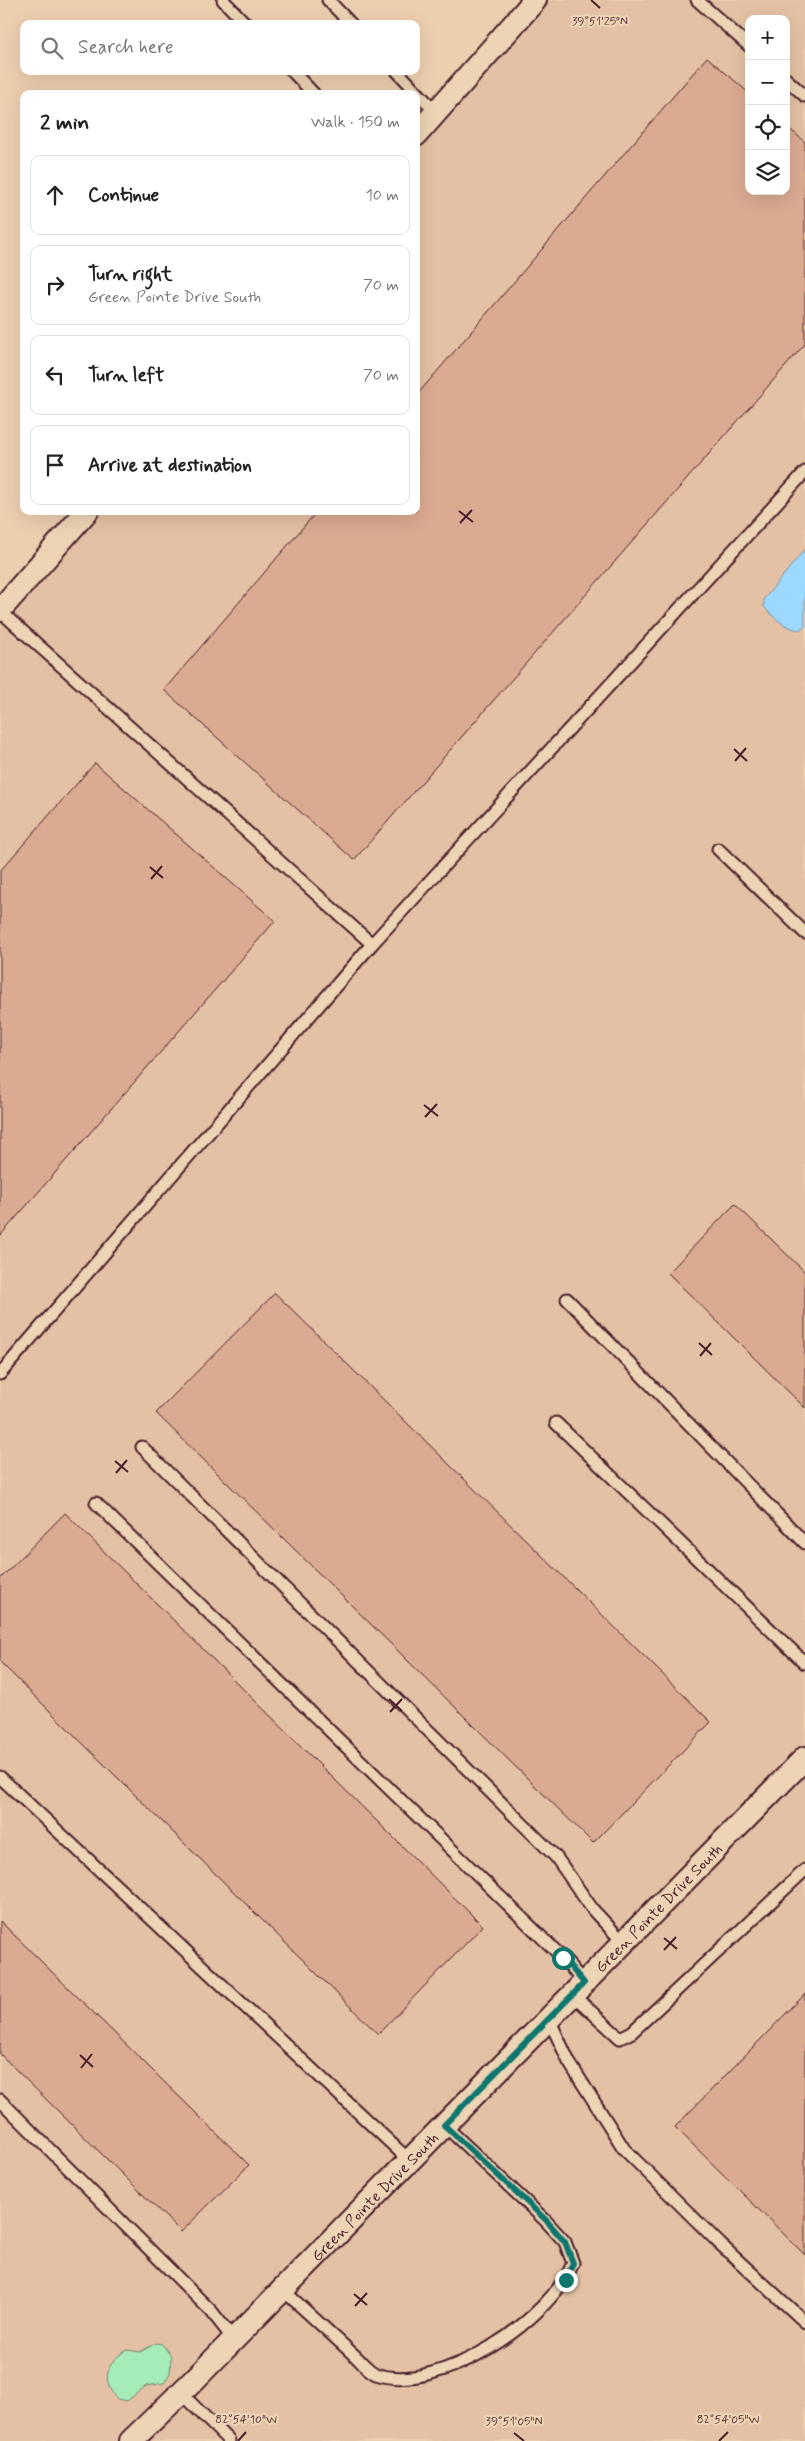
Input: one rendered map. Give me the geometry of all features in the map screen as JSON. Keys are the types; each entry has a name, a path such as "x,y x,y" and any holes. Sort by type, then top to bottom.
{"street":[{"path":"420,130 535,0"},
{"path":"0,611 83,515"},
{"name":"Green Pointe Drive South","path":"131,2441 234,2340 805,1758"}],"lane":[{"path":"223,0 242,20"},
{"path":"328,0 347,20"},
{"path":"697,0 745,42"},
{"path":"296,75 310,90"},
{"path":"401,75 415,90"},
{"path":"790,83 805,96"},
{"path":"420,95 436,112"},
{"path":"0,1374 372,944 805,472"},
{"path":"0,611 372,944"},
{"path":"718,849 805,933"},
{"path":"567,1299 805,1543"},
{"path":"556,1423 805,1663"},
{"path":"142,1447 556,1857 593,1910 624,1943"},
{"path":"96,1503 563,1958 578,1989 620,2038 632,2032 805,1870"},
{"path":"0,1777 410,2161"},
{"path":"549,2019 569,2062 624,2150 720,2244 805,2322"},
{"path":"0,2100 212,2312 234,2340"},
{"path":"283,2290 375,2374 403,2379 448,2368 490,2348 531,2319 566,2280 573,2263 565,2242 546,2220 444,2125"},
{"path":"181,2393 229,2441"}],"shaded area":[{"path":"547,0 805,0 805,2441 0,2441 0,610 84,515 420,515 420,141"}],"green space":[{"path":"156,2343 162,2344 171,2356 170,2373 164,2383 146,2386 127,2401 117,2399 112,2392 107,2378 108,2371 115,2359 128,2350 140,2352"}],"water":[{"path":"805,549 805,626 799,630 784,625 776,619 764,607 764,599"}],"building":[{"path":"707,57 745,90 745,195 790,195 790,129 805,142 805,344 354,860 164,690 314,515 420,515 420,391"},
{"path":"95,763 275,921 0,1236 0,871"},
{"path":"735,1204 805,1272 805,1408 668,1273"},
{"path":"275,1293 711,1722 593,1843 156,1413"},
{"path":"65,1513 483,1926 378,2034 0,1662 0,1579"},
{"path":"0,1921 249,2165 181,2232 0,2054"},
{"path":"805,1994 805,2255 675,2127"}],"route":[{"path":"563,1958 584,1983 444,2125 546,2220 565,2242 573,2263 566,2280"}]}
